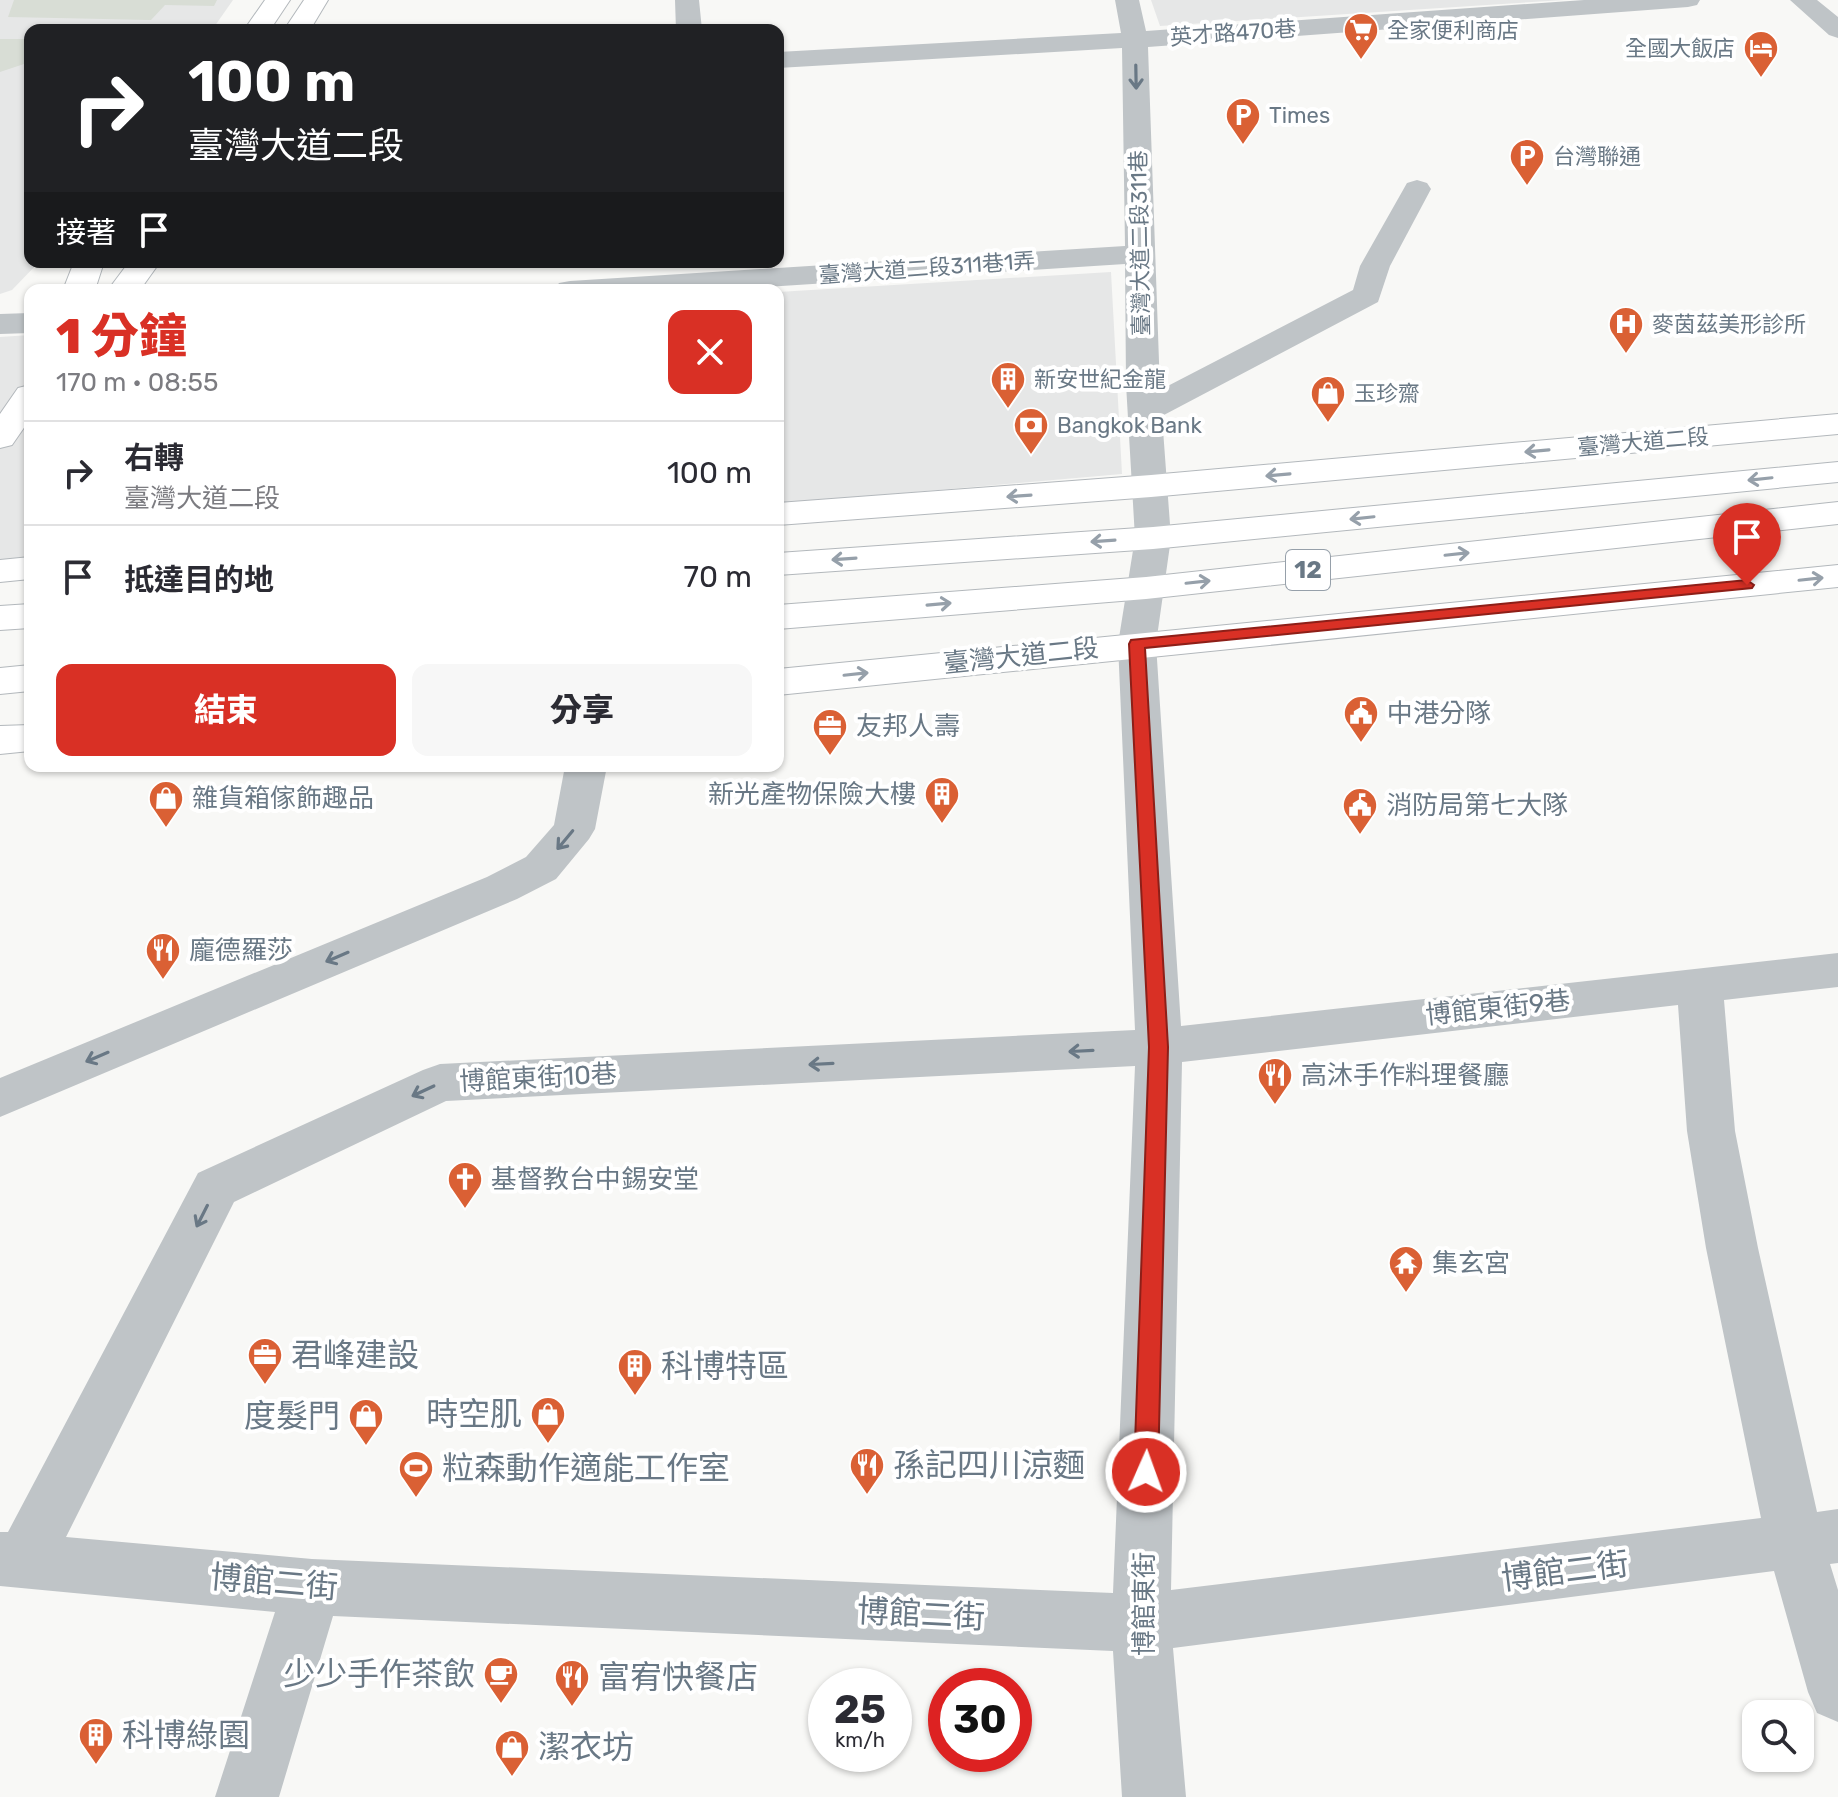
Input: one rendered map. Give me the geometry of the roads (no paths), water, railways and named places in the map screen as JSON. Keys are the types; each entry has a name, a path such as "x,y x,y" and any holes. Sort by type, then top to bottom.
{"main road":[{"path":"261,24 278,0"},
{"path":"301,24 316,0"},
{"path":"0,438 24,404"},
{"name":"臺灣大道二段","path":"784,514 1151,486 1838,424"},
{"name":"臺灣大道二段","path":"784,564 1153,538 1838,472"},
{"name":"12","path":"784,617 1146,588 1838,513"},
{"path":"0,571 24,569"},
{"name":"臺灣大道二段","path":"784,681 1838,576"},
{"path":"0,618 24,616"},
{"path":"0,681 24,679"},
{"path":"0,740 24,738"}],"street":[{"path":"687,0 689,24"},
{"name":"臺灣大道二段311巷","path":"1127,0 1135,40 1146,411 1153,538 1146,588"},
{"name":"英才路470巷","path":"784,60 1135,40 1688,0"},
{"path":"1802,0 1838,30"},
{"path":"1146,411 1367,295 1375,266 1417,189"},
{"name":"臺灣大道二段311巷1弄","path":"665,284 1141,254"},
{"path":"0,324 24,323"},
{"name":"博館東街","path":"1146,588 1137,644 1159,1047 1141,1623 1154,1797"},
{"path":"0,1098 502,888 541,868 574,829 585,772"},
{"name":"博館東街9巷","path":"1159,1047 1838,970"},
{"path":"1700,985 1711,1131 1732,1248 1816,1540 1838,1692"},
{"name":"博館東街10巷","path":"12,1560 216,1188 440,1083 1159,1047"},
{"name":"博館二街","path":"12,1560 312,1587 1141,1623 1816,1540"},
{"path":"247,1797 312,1587"}],"place":[{"name":"全家便利商店","path":"1361,61"},
{"name":"全國大飯店","path":"1761,79"},
{"name":"Times","path":"1243,146"},
{"name":"台灣聯通","path":"1527,187"},
{"name":"麥茵茲美形診所","path":"1626,355"},
{"name":"新安世紀金龍","path":"1008,410"},
{"name":"玉珍齋","path":"1328,424"},
{"name":"Bangkok Bank","path":"1031,456"},
{"name":"中港分隊","path":"1361,744"},
{"name":"友邦人壽","path":"830,757"},
{"name":"新光產物保險大樓","path":"942,825"},
{"name":"雜貨箱傢飾趣品","path":"166,829"},
{"name":"消防局第七大隊","path":"1360,836"},
{"name":"龐德羅莎","path":"163,981"},
{"name":"高沐手作料理餐廳","path":"1275,1106"},
{"name":"基督教台中錫安堂","path":"465,1210"},
{"name":"集玄宮","path":"1406,1294"},
{"name":"君峰建設","path":"265,1386"},
{"name":"科博特區","path":"635,1397"},
{"name":"時空肌","path":"548,1445"},
{"name":"度髮門","path":"366,1447"},
{"name":"孫記四川涼麵","path":"867,1496"},
{"name":"粒森動作適能工作室","path":"416,1499"},
{"name":"少少手作茶飲","path":"501,1705"},
{"name":"富宥快餐店","path":"572,1708"},
{"name":"科博綠園","path":"96,1766"},
{"name":"潔衣坊","path":"512,1778"}]}
